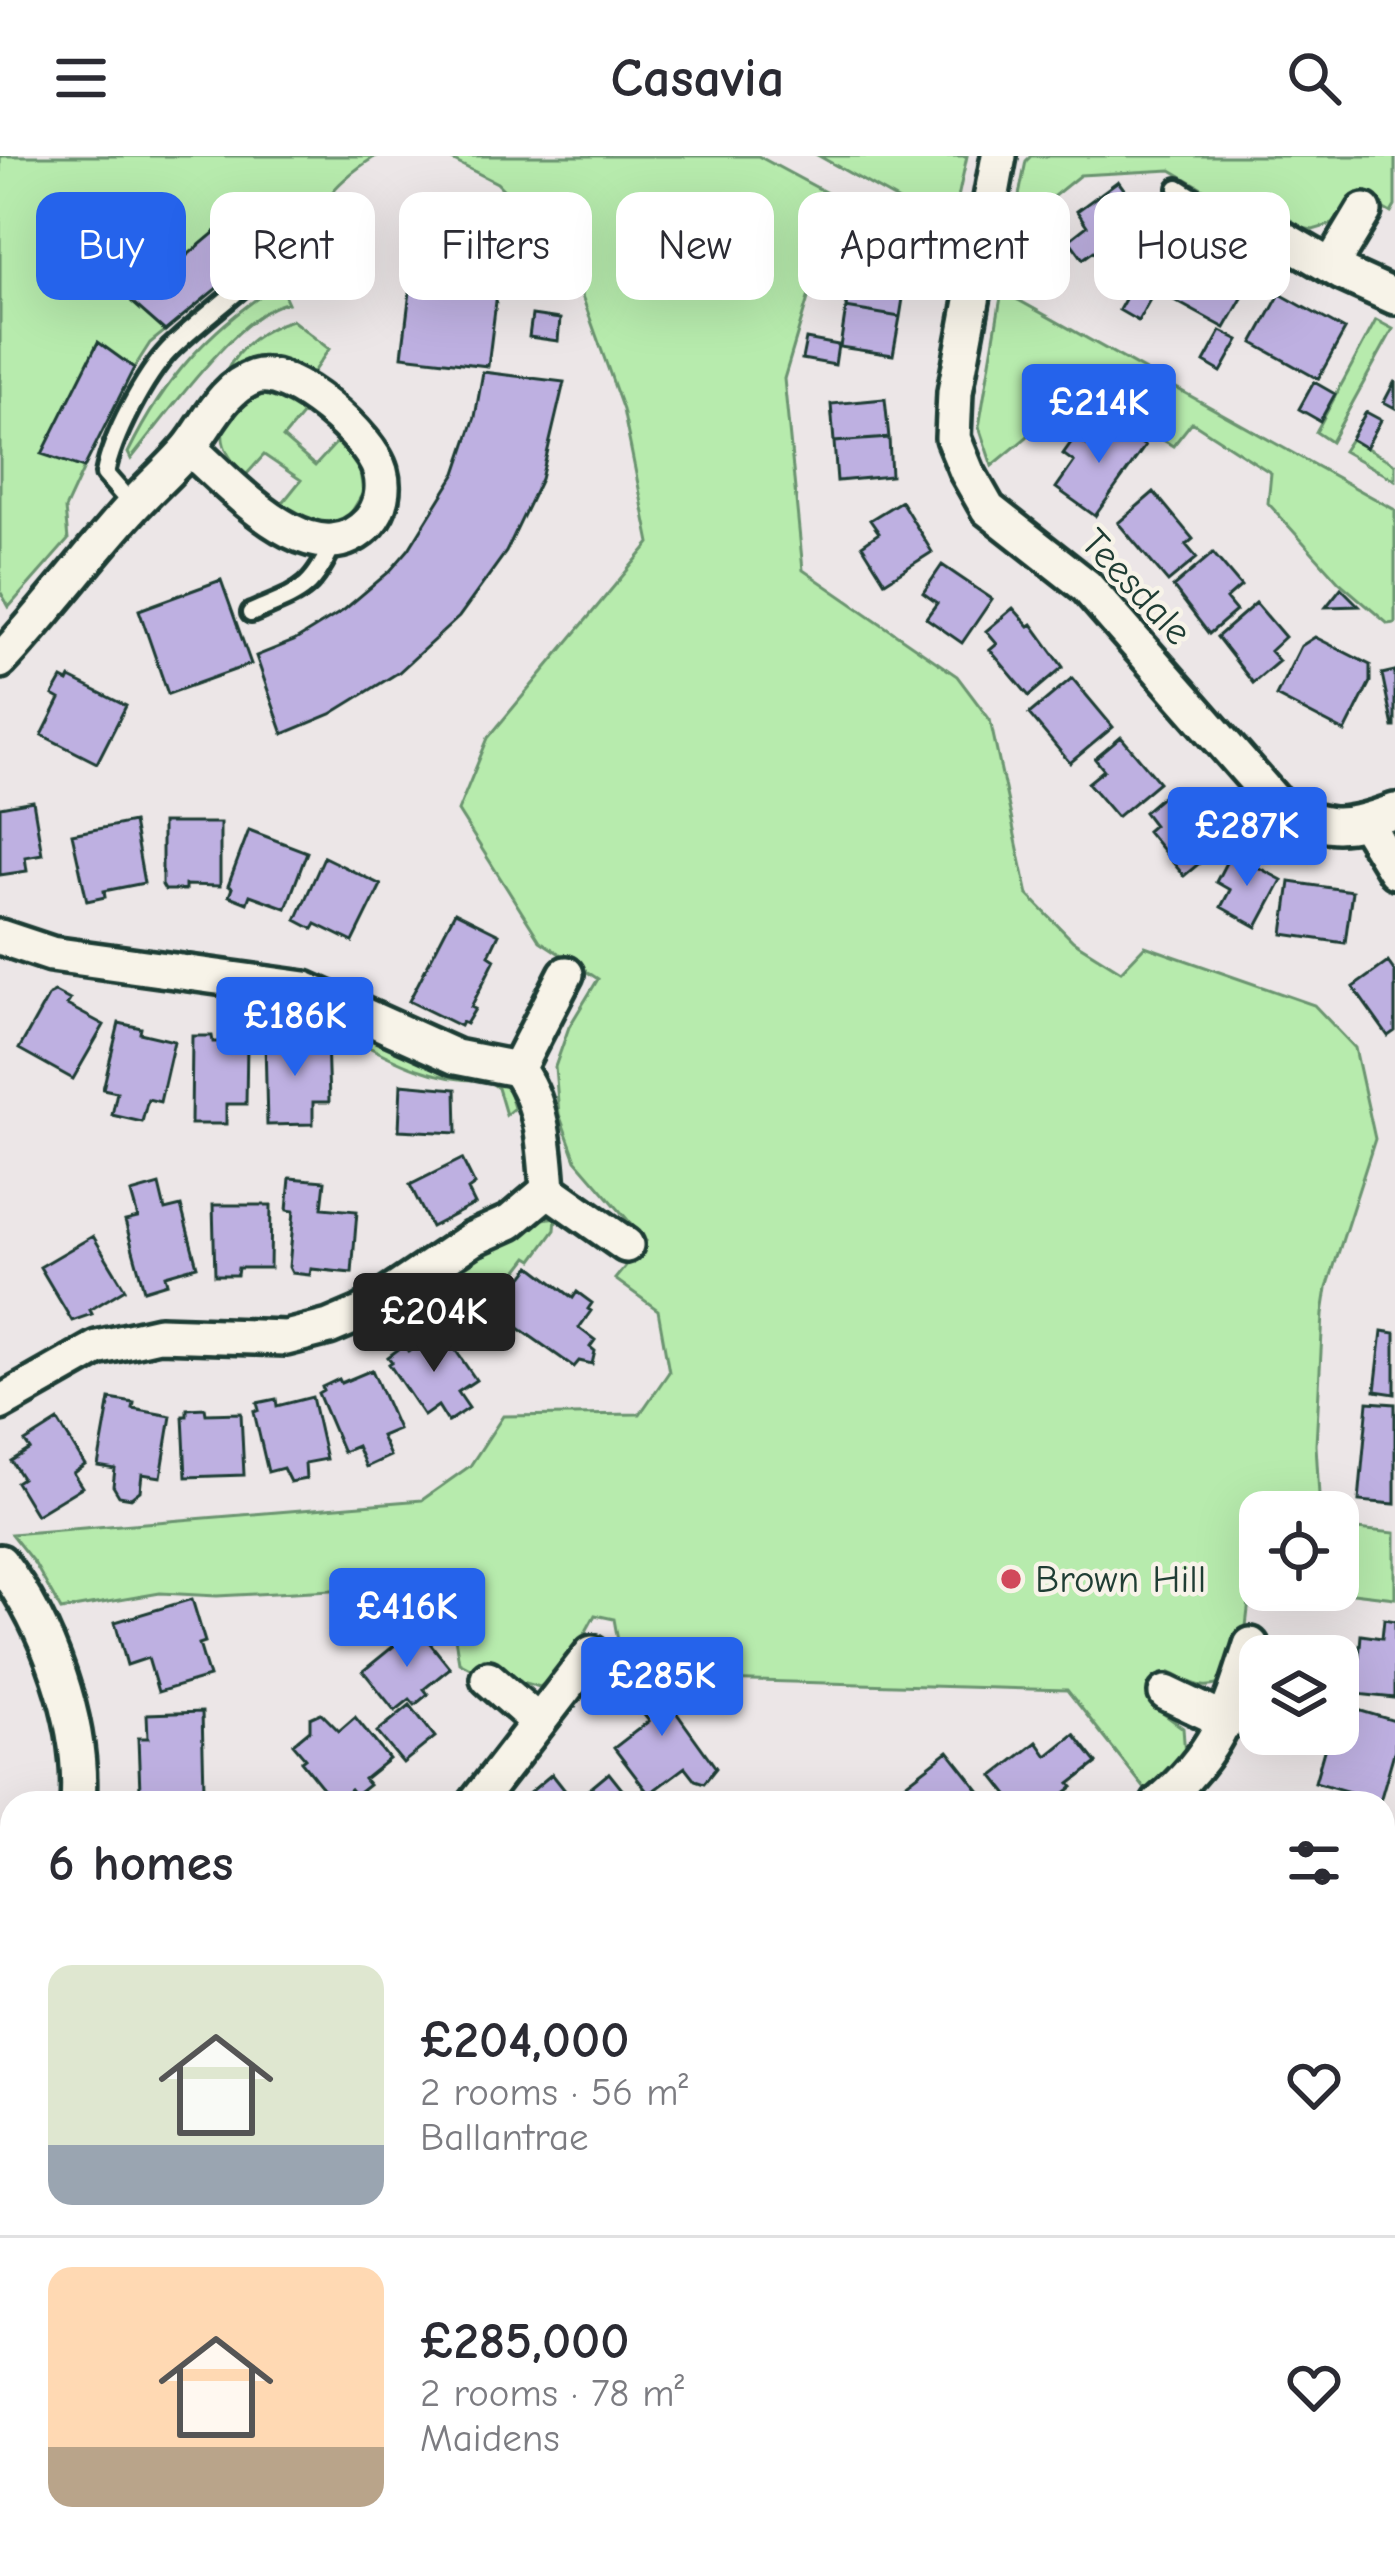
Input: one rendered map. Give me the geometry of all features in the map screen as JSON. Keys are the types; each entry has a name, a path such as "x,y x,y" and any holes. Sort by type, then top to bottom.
{"street":[{"name":"Teesdale","path":"999,156 955,392 953,438 988,509 1086,586 1275,802 1302,819 1330,827 1380,816"},
{"path":"1331,266 1364,211"},
{"path":"1290,242 1395,296"},
{"path":"0,661 189,448 228,394 255,377 285,379 318,400 368,448 380,471 382,501 371,520 350,538 323,544 292,534 189,448"},
{"path":"1380,816 1395,872"},
{"path":"0,937 51,954 305,989 456,1057 517,1069 527,1082 544,1136 548,1190"},
{"path":"517,1069 566,974"},
{"path":"548,1190 626,1245"},
{"path":"0,1403 80,1357 159,1334 286,1338 329,1327 362,1313 472,1239 510,1222 548,1190"},
{"path":"2,1569 16,1582 57,1676 73,1732 77,1791"},
{"path":"485,1791 592,1653"},
{"path":"488,1678 537,1721"},
{"path":"1173,1791 1227,1722 1239,1684"},
{"path":"1166,1693 1227,1722"}],"lane":[{"path":"1178,188 1184,192"},
{"path":"133,506 105,474 131,409 167,352 227,300"},
{"path":"251,613 318,578 334,542"}],"green space":[{"path":"0,156 376,156 332,192 210,192 210,236 186,257 186,192 36,192 36,300 135,300 165,331 150,343 134,368 98,343 43,453 84,468 65,509 68,540 9,607 0,591"},
{"path":"444,156 758,156 825,192 798,192 798,300 807,300 784,379 803,570 957,676 990,720 1028,895 1073,941 1121,971 1145,946 1314,1005 1355,1048 1375,1139 1327,1288 1316,1445 1319,1491 1239,1491 1239,1611 1248,1611 1245,1635 1239,1635 1239,1652 1229,1680 1205,1686 1170,1673 1153,1706 1183,1728 1185,1755 1152,1791 1147,1791 1067,1690 686,1679 673,1656 620,1652 614,1619 595,1615 568,1664 540,1687 522,1682 494,1663 483,1675 459,1662 446,1584 217,1596 160,1593 61,1610 11,1534 422,1500 470,1466 503,1416 640,1414 669,1372 658,1310 615,1279 646,1241 576,1160 559,1114 555,1067 569,1027 598,979 540,941 458,811 488,738 650,543 623,410 584,300 592,300 592,192 506,192"},
{"path":"819,156 967,156 959,192 883,192"},
{"path":"1031,156 1395,156 1395,206 1391,213 1357,193 1333,224 1313,230 1290,226 1290,192 1209,192 1171,170 1080,175 1059,192 1020,192"},
{"path":"256,300 288,303 248,324 226,345 131,459 128,453 157,401 191,357"},
{"path":"1000,300 1018,300 1395,510 1395,623 1388,624 1339,582 1268,503 1271,473 1192,422 1173,446 1065,380 1027,437 992,466 979,427"},
{"path":"292,320 329,349 313,372 256,361 226,372 253,339"},
{"path":"1376,320 1393,329 1331,442 1316,432"},
{"path":"268,393 304,413 283,438 315,466 337,442 359,463 363,493 348,518 320,525 304,521 280,506 301,480 264,455 246,475 226,450 224,426 229,416"},
{"path":"1351,439 1395,464 1395,480 1343,451"},
{"path":"351,1021 497,1078 509,1090 514,1108 506,1115 498,1088 488,1080 434,1074 366,1046 350,1037"},
{"path":"556,1217 555,1230 533,1260 528,1257 495,1300 483,1300 453,1322 423,1285 537,1220"},
{"path":"1359,1529 1395,1533 1395,1598 1359,1594"}],"building":[{"path":"1118,181 1126,192 1103,192"},
{"path":"1094,199 1094,251 1083,259 1070,241 1087,226 1077,211"},
{"path":"210,236 210,294 165,331 132,302 186,300 186,256"},
{"path":"409,300 496,300 488,366 402,356"},
{"path":"848,300 903,300 900,317 846,308"},
{"path":"1125,300 1150,300 1138,321 1119,310"},
{"path":"1174,300 1241,300 1225,328"},
{"path":"1277,300 1290,300 1345,330 1318,379 1253,343"},
{"path":"846,308 900,317 893,355 840,347"},
{"path":"532,315 560,319 558,341 529,337"},
{"path":"1221,331 1239,340 1221,372 1204,362"},
{"path":"806,339 838,345 835,365 802,359"},
{"path":"98,342 134,368 84,468 42,454"},
{"path":"483,372 564,382 541,479 506,552 459,617 399,672 331,714 283,734 256,656 294,641 344,610 409,549 456,473 475,417"},
{"path":"1395,381 1395,408 1384,402"},
{"path":"1314,382 1335,394 1320,421 1299,409"},
{"path":"885,399 889,438 834,442 831,404"},
{"path":"1366,412 1381,420 1366,448 1351,439"},
{"path":"1105,418 1145,446 1095,516 1056,488 1074,462 1063,454 1075,437 1087,445"},
{"path":"889,438 891,476 837,481 834,442"},
{"path":"1154,492 1193,539 1186,545 1197,558 1168,582 1118,523"},
{"path":"901,501 932,552 885,582 862,545 879,533 870,520"},
{"path":"1213,553 1241,586 1226,599 1236,611 1209,634 1173,587"},
{"path":"942,565 992,599 962,643 926,618 937,603 923,593"},
{"path":"221,580 251,664 168,694 139,610"},
{"path":"1341,588 1359,606 1326,607"},
{"path":"1256,603 1285,637 1270,651 1279,661 1253,683 1217,637"},
{"path":"1013,608 1032,624 1063,667 1029,696 990,650 997,644 986,631"},
{"path":"1315,637 1370,665 1370,682 1345,732 1276,696 1301,646"},
{"path":"1395,671 1395,727 1393,727 1382,674"},
{"path":"70,678 126,706 97,763 42,735 60,699 53,695 62,679 68,682"},
{"path":"1072,678 1113,727 1070,763 1029,714"},
{"path":"1121,737 1159,782 1117,817 1088,783 1104,770 1095,759"},
{"path":"1171,789 1219,847 1184,876 1147,831 1154,825 1144,812"},
{"path":"33,801 42,854 25,857 27,871 0,875 0,807"},
{"path":"133,822 144,883 104,891 105,897 87,901 72,834"},
{"path":"162,823 220,823 220,886 165,890"},
{"path":"249,830 307,852 286,908 250,895 247,903 229,896 232,888 228,886"},
{"path":"1231,853 1282,880 1257,927 1221,907 1230,890 1216,882"},
{"path":"324,857 381,885 353,942 296,920"},
{"path":"1290,882 1352,891 1345,943 1283,934"},
{"path":"455,912 499,934 489,955 495,959 471,1007 475,1009 460,1026 409,1001"},
{"path":"1388,962 1395,972 1395,1031 1388,1036 1353,987"},
{"path":"55,992 70,1000 67,1005 104,1025 73,1079 19,1049"},
{"path":"119,1023 174,1041 160,1102 148,1099 142,1122 112,1115 117,1092 103,1089"},
{"path":"286,1035 286,1041 327,1039 329,1102 313,1102 313,1124 267,1125 265,1041 269,1036"},
{"path":"192,1036 212,1036 213,1042 247,1042 246,1104 226,1104 226,1124 191,1124"},
{"path":"401,1084 456,1089 457,1133 399,1130"},
{"path":"462,1159 475,1185 468,1190 475,1204 431,1227 410,1185"},
{"path":"290,1178 325,1181 322,1208 357,1211 352,1273 311,1269 310,1275 292,1273 294,1211 287,1210"},
{"path":"159,1185 165,1210 181,1206 197,1266 165,1275 167,1283 144,1290 125,1221 138,1218 131,1193"},
{"path":"213,1205 271,1205 270,1268 238,1268 237,1275 215,1275"},
{"path":"93,1236 125,1289 90,1310 92,1314 72,1321 40,1267"},
{"path":"531,1266 573,1298 577,1292 592,1303 579,1328 595,1340 590,1347 595,1351 592,1364 579,1361 574,1367 496,1312"},
{"path":"441,1329 476,1380 458,1392 469,1408 448,1422 438,1406 424,1416 388,1357 404,1345 408,1351"},
{"path":"1382,1331 1395,1333 1395,1394 1375,1391"},
{"path":"372,1370 398,1429 381,1436 390,1456 366,1467 357,1446 343,1452 318,1393 339,1379 341,1383"},
{"path":"312,1397 326,1459 305,1463 306,1479 290,1482 283,1468 268,1472 254,1412 259,1410 257,1403 276,1399 277,1406"},
{"path":"110,1399 171,1416 161,1477 142,1474 140,1491 131,1498 119,1496 113,1486 115,1469 98,1466"},
{"path":"1368,1402 1395,1404 1395,1504 1359,1501"},
{"path":"205,1408 206,1414 241,1413 244,1475 186,1477 183,1416 187,1409"},
{"path":"58,1421 85,1465 73,1473 82,1487 36,1515 16,1482 22,1478 11,1461 30,1449 25,1442"},
{"path":"192,1599 209,1677 158,1692 148,1658 127,1665 115,1622"},
{"path":"1384,1619 1395,1621 1395,1698 1359,1694 1361,1635 1382,1638"},
{"path":"417,1627 450,1668 424,1689 428,1694 415,1705 410,1699 395,1711 363,1671"},
{"path":"660,1670 683,1700 673,1708 716,1768 704,1783 685,1767 647,1791 614,1748 649,1721 628,1695"},
{"path":"410,1705 435,1737 403,1763 377,1732"},
{"path":"1359,1710 1395,1721 1395,1749 1383,1791 1346,1791 1315,1782 1323,1755 1359,1755"},
{"path":"202,1712 204,1790 140,1791 138,1738 148,1738 147,1714"},
{"path":"321,1713 339,1731 355,1717 389,1759 364,1779 369,1785 361,1791 325,1791 293,1744 310,1730 310,1718"},
{"path":"1074,1734 1097,1763 1068,1791 1005,1791 993,1776 1037,1742 1047,1756"},
{"path":"948,1751 980,1791 896,1791"},
{"path":"609,1773 623,1791 587,1791"},
{"path":"552,1774 565,1791 532,1791"}],"place":[{"name":"Brown Hill","path":"1011,1579"}]}
